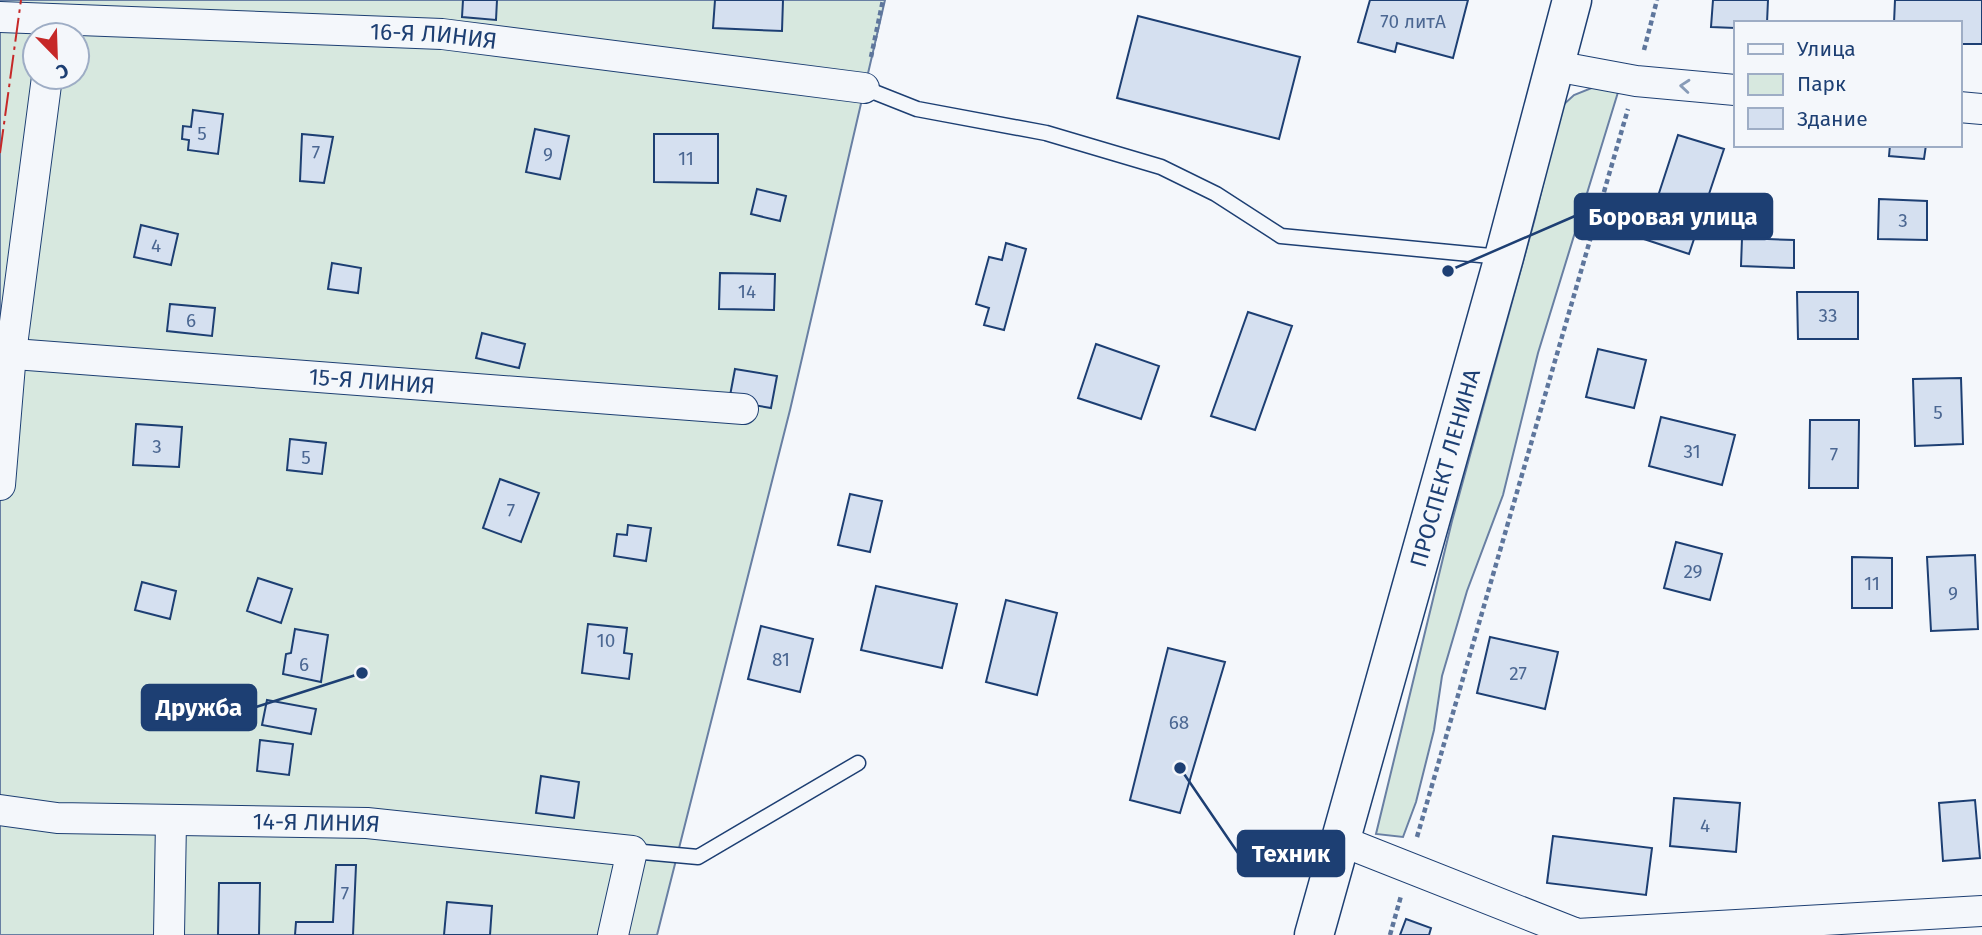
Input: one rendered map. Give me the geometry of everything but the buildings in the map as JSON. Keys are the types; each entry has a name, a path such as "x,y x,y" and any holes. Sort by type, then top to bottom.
{"main road":[{"name":"ПРОСПЕКТ ЛЕНИНА","path":"1314,935 1504,257 1572,0"}],"street":[{"name":"16-Я ЛИНИЯ","path":"0,17 442,34 864,88"},
{"path":"1555,66 1636,81 1734,90"},
{"path":"0,485 6,353 45,91"},
{"path":"1961,107 1982,109 1982,119"},
{"name":"15-Я ЛИНИЯ","path":"6,353 743,409"},
{"name":"14-Я ЛИНИЯ","path":"0,810 57,818 367,823 632,851"},
{"path":"169,935 171,821"},
{"path":"1339,840 1577,934 1982,911"},
{"path":"613,935 632,851"}],"lane":[{"path":"864,88 917,108 1046,133 1161,167 1216,194 1281,236 1504,257"},
{"path":"632,851 698,857 858,763"}],"path":[{"path":"864,88 883,0"},
{"path":"1390,935 1636,81 1657,1 1647,0"}],"green space":[{"path":"0,0 885,0 790,410 657,935 0,935"},
{"path":"1594,87 1619,89 1538,353 1503,495 1467,591 1442,676 1434,730 1416,802 1403,837 1376,834 1452,521 1535,218 1561,107 1574,95"}],"power":[{"path":"0,153 21,0"}],"place":[{"name":"Боровая улица","path":"1448,271"},
{"name":"Дружба","path":"362,673"},
{"name":"Техник","path":"1180,768"}]}
